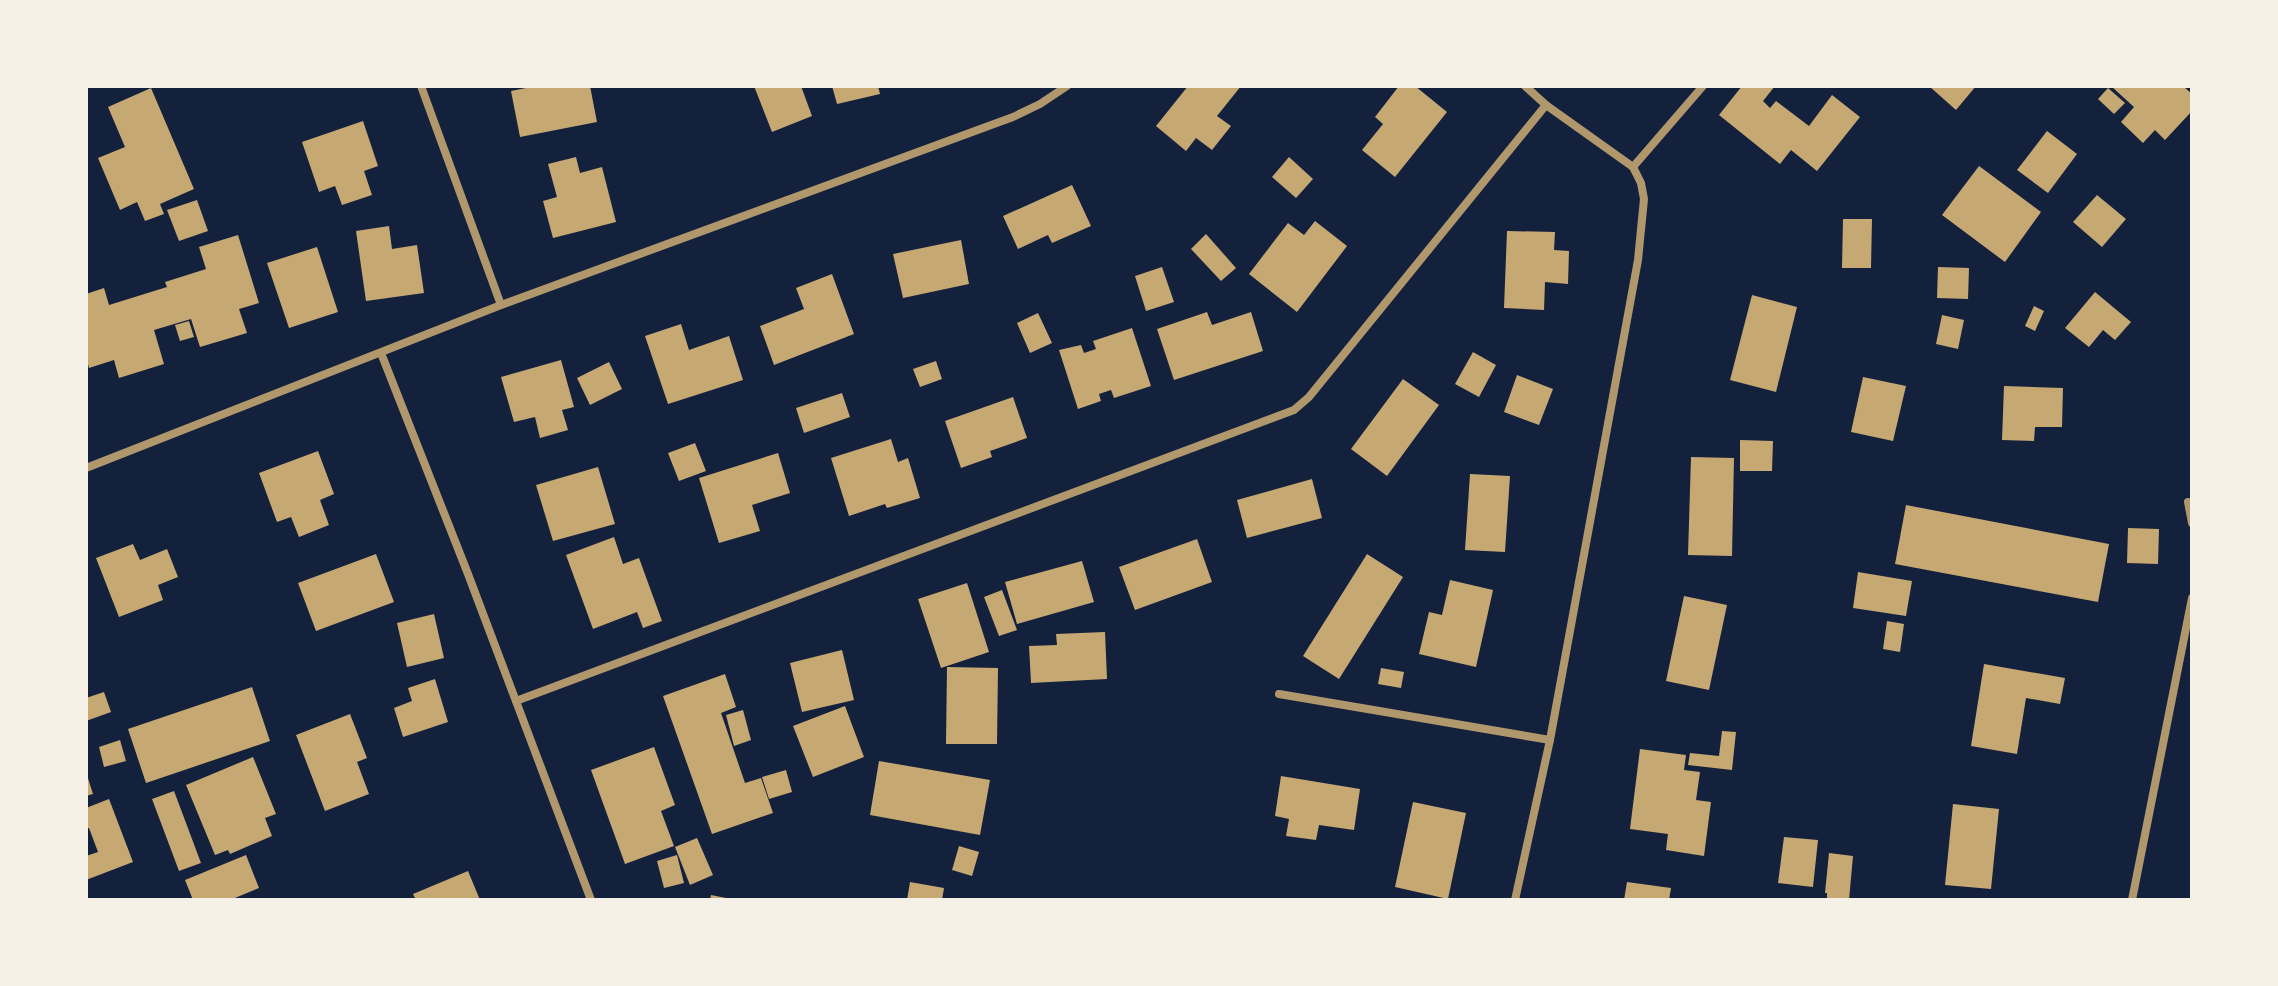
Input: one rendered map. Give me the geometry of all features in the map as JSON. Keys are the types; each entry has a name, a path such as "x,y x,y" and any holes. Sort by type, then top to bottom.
{"street":[{"path":"421,86 501,305"},
{"path":"86,468 501,305 1013,117 1067,86"},
{"path":"1515,900 1550,740 1643,226 1644,199 1633,167 1546,105 1525,86"},
{"path":"1633,167 1703,86"},
{"path":"516,701 1294,410 1309,397 1546,105"},
{"path":"381,353 591,900"},
{"path":"2188,502 2192,523"},
{"path":"2132,900 2192,598"},
{"path":"1279,694 1550,740"}],"building":[{"path":"536,86 590,86 597,122 520,137 511,91"},
{"path":"754,86 801,86 812,116 772,132"},
{"path":"832,86 878,86 880,94 837,104"},
{"path":"1188,86 1241,86 1217,116 1231,126 1212,150 1196,138 1186,151 1156,126"},
{"path":"1399,86 1415,86 1447,112 1395,177 1362,150 1383,124 1375,117"},
{"path":"1742,86 1775,86 1763,101 1770,108 1776,101 1809,126 1832,95 1860,117 1817,171 1791,150 1780,164 1719,115"},
{"path":"1929,86 1976,86 1956,110"},
{"path":"2111,86 2183,86 2192,94 2192,111 2165,140 2155,130 2143,143 2121,122 2134,107"},
{"path":"151,88 194,189 160,204 164,214 145,221 137,202 120,210 98,158 125,147 108,107"},
{"path":"2108,88 2125,103 2114,114 2098,99"},
{"path":"363,121 378,166 364,171 372,195 342,205 335,186 319,192 302,142"},
{"path":"2047,131 2077,154 2048,193 2017,170"},
{"path":"576,157 580,173 602,167 616,222 553,238 543,201 557,197 548,164"},
{"path":"1289,157 1313,179 1296,198 1272,177"},
{"path":"1979,166 2041,212 2005,262 1942,215"},
{"path":"1072,185 1091,226 1052,243 1048,235 1018,249 1003,216"},
{"path":"2097,195 2126,219 2102,247 2073,222"},
{"path":"197,200 208,231 179,241 167,210"},
{"path":"1843,219 1872,219 1871,268 1842,268"},
{"path":"1315,221 1347,246 1297,312 1249,274 1288,223 1304,235"},
{"path":"389,226 392,249 417,245 424,293 366,301 356,231"},
{"path":"1507,231 1555,232 1554,250 1569,251 1568,284 1545,282 1544,310 1504,308"},
{"path":"1206,234 1236,268 1221,281 1191,249"},
{"path":"238,235 259,303 239,309 247,333 200,347 191,319 154,330 164,364 119,378 114,360 89,368 86,357 86,294 104,288 109,305 167,287 165,282 206,269 199,247"},
{"path":"961,240 969,284 903,298 893,254"},
{"path":"317,247 338,312 289,328 267,263"},
{"path":"1162,267 1174,302 1146,311 1135,276"},
{"path":"1938,267 1969,268 1968,299 1937,298"},
{"path":"832,274 854,334 774,365 760,326 804,309 796,288"},
{"path":"2095,292 2131,322 2115,340 2103,330 2089,347 2065,328"},
{"path":"1752,295 1797,307 1776,392 1730,380"},
{"path":"2034,306 2044,311 2035,331 2025,326"},
{"path":"1207,312 1212,325 1251,312 1263,351 1174,380 1157,329"},
{"path":"1038,313 1052,343 1030,353 1017,323"},
{"path":"1942,315 1964,320 1958,349 1936,344"},
{"path":"189,321 194,337 180,341 175,325"},
{"path":"681,324 689,350 729,336 743,380 668,404 645,336"},
{"path":"1132,328 1151,386 1114,398 1111,390 1099,394 1101,401 1078,409 1059,350 1081,345 1084,353 1096,349 1093,341"},
{"path":"1473,352 1496,365 1479,397 1455,384"},
{"path":"561,360 574,407 562,410 568,430 540,438 535,417 514,422 501,377"},
{"path":"936,361 942,379 920,387 913,369"},
{"path":"609,362 622,389 590,405 577,378"},
{"path":"1517,375 1553,389 1539,425 1504,412"},
{"path":"1863,377 1906,386 1893,441 1851,432"},
{"path":"1403,379 1439,405 1387,476 1351,449"},
{"path":"2004,386 2063,388 2062,427 2035,427 2034,441 2002,440"},
{"path":"842,393 850,417 804,433 796,408"},
{"path":"1013,397 1027,438 990,451 992,457 961,468 945,421"},
{"path":"891,439 898,462 908,458 920,498 887,508 885,504 849,516 831,458"},
{"path":"1740,440 1773,441 1772,471 1740,471"},
{"path":"695,443 706,471 679,481 668,453"},
{"path":"318,451 334,494 320,500 329,525 299,537 291,517 277,522 259,473"},
{"path":"778,453 790,493 752,505 760,531 719,543 699,478"},
{"path":"1691,457 1734,458 1732,556 1688,555"},
{"path":"598,467 615,524 553,541 536,485"},
{"path":"1470,474 1510,476 1505,552 1465,550"},
{"path":"1312,479 1322,518 1247,538 1237,500"},
{"path":"1906,505 2109,544 2098,602 1895,564"},
{"path":"2128,528 2159,529 2158,564 2127,563"},
{"path":"614,537 623,564 639,558 662,621 643,628 637,612 593,629 566,555"},
{"path":"1197,539 1212,582 1135,610 1119,567"},
{"path":"133,544 140,560 167,549 178,577 158,585 163,600 119,617 96,558"},
{"path":"376,554 394,602 316,631 298,583"},
{"path":"1367,554 1403,577 1339,679 1303,656"},
{"path":"1082,561 1094,602 1017,624 1005,582"},
{"path":"1858,572 1912,581 1906,616 1853,608"},
{"path":"1450,580 1493,590 1476,667 1419,654 1429,612 1442,615"},
{"path":"967,583 989,652 941,668 918,599"},
{"path":"1002,590 1017,630 999,636 984,597"},
{"path":"1684,596 1727,605 1709,690 1666,681"},
{"path":"434,614 444,658 407,667 397,623"},
{"path":"1887,621 1904,624 1900,652 1883,649"},
{"path":"1105,632 1107,679 1031,683 1029,646 1057,645 1056,634"},
{"path":"842,650 854,700 802,712 790,663"},
{"path":"1984,664 2065,678 2060,704 2026,698 2017,754 1971,746"},
{"path":"947,667 998,668 997,744 946,744"},
{"path":"1381,668 1404,672 1401,688 1378,684"},
{"path":"725,674 736,707 721,713 745,783 761,778 773,813 712,834 663,696"},
{"path":"435,679 448,722 403,737 394,708 412,701 408,688"},
{"path":"252,687 270,741 146,783 128,729"},
{"path":"104,692 111,712 86,721 86,698"},
{"path":"845,706 864,757 813,777 793,726"},
{"path":"743,710 751,740 734,746 726,715"},
{"path":"350,714 367,758 357,762 369,794 325,811 296,735"},
{"path":"1722,731 1736,732 1732,770 1688,765 1690,753 1719,756"},
{"path":"120,740 126,761 104,767 99,747"},
{"path":"654,747 675,805 661,811 674,846 625,864 591,770"},
{"path":"1640,749 1686,755 1684,770 1700,772 1696,800 1711,802 1704,856 1666,850 1668,834 1630,829"},
{"path":"253,757 276,814 265,818 272,836 230,854 228,850 215,855 186,785"},
{"path":"879,761 990,780 980,835 870,815"},
{"path":"786,770 792,792 769,799 762,777"},
{"path":"86,772 93,794 86,796"},
{"path":"1281,776 1360,789 1354,830 1319,825 1316,840 1286,836 1289,819 1275,816"},
{"path":"174,791 201,863 179,871 152,799"},
{"path":"109,799 133,862 86,880 86,856 98,852 89,828 86,829 86,808"},
{"path":"1413,802 1466,813 1448,899 1395,887"},
{"path":"1953,804 1999,809 1991,889 1945,885"},
{"path":"1784,837 1818,840 1813,887 1778,883"},
{"path":"697,838 713,875 690,885 675,847"},
{"path":"959,846 979,852 972,876 952,870"},
{"path":"1829,853 1853,856 1849,900 1827,900"},
{"path":"246,855 259,888 230,900 193,900 185,880"},
{"path":"677,855 684,883 664,888 657,861"},
{"path":"468,871 480,900 416,900 413,894"},
{"path":"910,882 944,888 942,900 907,900"},
{"path":"1627,882 1671,888 1669,900 1624,900"},
{"path":"711,895 731,899 710,900"}]}
